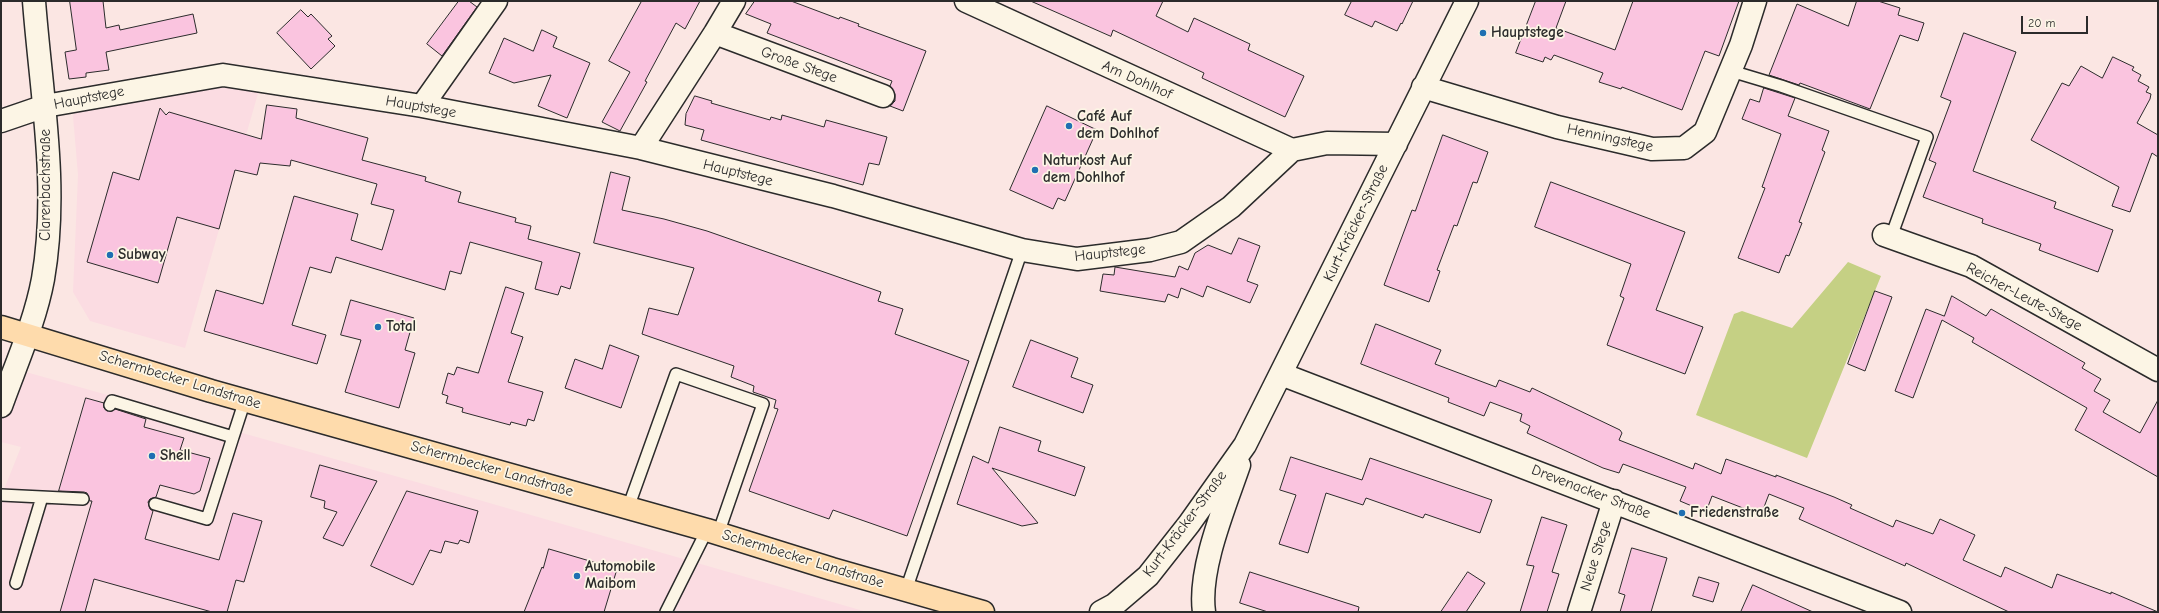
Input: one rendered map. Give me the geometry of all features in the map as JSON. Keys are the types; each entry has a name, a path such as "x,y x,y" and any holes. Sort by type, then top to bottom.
{"main road":[{"name":"Schermbecker Landstraße","path":"1,327 245,400 712,532 906,590 934,606 983,612"}],"street":[{"name":"Clarenbachstraße","path":"1,406 28,334 43,279 48,216 45,106 34,1"},
{"path":"422,106 496,1"},
{"path":"641,148 734,1"},
{"name":"Kurt-Kräcker-Straße","path":"1101,612 1114,605 1148,576 1189,524 1245,445 1467,1"},
{"name":"Henningstege","path":"1423,87 1557,127 1652,149 1684,148 1705,132 1730,71 1755,1"},
{"name":"Am Dohlhof","path":"974,6 1292,150"},
{"name":"Große Stege","path":"715,33 883,96"},
{"name":"Hauptstege","path":"45,106 223,75 422,106 641,148 833,196 1022,250 1077,259 1150,250 1180,242 1231,207 1292,150"},
{"name":"Clarenbachstraße","path":"1,121 45,106"},
{"path":"1292,150 1327,143 1396,144"},
{"name":"Reicher-Leute-Stege","path":"1887,236 1970,266 2158,370"},
{"name":"Drevenacker Straße","path":"1281,374 1900,612"},
{"name":"Kurt-Kräcker-Straße","path":"1204,612 1202,588 1245,445"},
{"name":"Neue Stege","path":"1579,612 1614,501"}],"lane":[{"path":"1730,71 1781,86 1927,137 1887,236"},
{"path":"906,590 1022,250"},
{"path":"628,508 676,374 762,404 712,532 666,612"},
{"path":"155,504 207,519 245,400"},
{"path":"110,405 112,401 233,436"},
{"path":"1,495 83,499"},
{"path":"16,583 42,497"}],"shaded area":[{"path":"219,84 259,90 185,348 90,321 73,292 78,175 73,116 77,109"},
{"path":"1,365 434,487 867,612 1,612 1,497 21,447 1,442"}],"green space":[{"path":"1848,262 1881,276 1807,458 1696,415 1734,314 1742,311 1792,328"}],"building":[{"path":"70,1 103,1 106,28 119,25 120,30 193,14 197,33 106,52 109,70 86,73 86,77 69,79 65,52 76,50"},
{"path":"459,1 469,1 477,7 442,56 427,44"},
{"path":"642,1 700,1 685,29 676,23 645,81 647,82 620,131 602,122 630,72 609,61"},
{"path":"755,1 791,1 839,19 840,17 859,24 858,26 926,51 903,111 890,106 895,101 895,94 890,86 892,81 767,33 771,24 746,14"},
{"path":"1031,1 1163,1 1156,16 1188,32 1194,18 1250,44 1248,50 1304,76 1285,117 1202,78 1204,73 1113,30 1111,36"},
{"path":"1352,1 1413,1 1397,31 1375,21 1372,27 1345,15"},
{"path":"1536,1 1566,1 1556,28 1615,50 1633,1 1739,1 1719,56 1705,51 1682,110 1622,87 1621,89 1599,82 1603,73 1554,55 1551,60 1545,57 1543,62 1516,53"},
{"path":"1857,1 1878,1 1900,8 1898,15 1924,23 1918,41 1900,35 1870,109 1800,83 1799,85 1769,75 1797,4 1848,26"},
{"path":"301,10 308,17 311,14 332,36 328,39 335,46 311,69 277,33"},
{"path":"542,30 557,37 553,47 590,63 567,118 538,106 551,75 514,83 489,73 504,38 533,51"},
{"path":"1964,33 2016,52 1973,171 2056,202 2054,208 2113,230 2098,272 2039,250 2041,244 1982,223 1983,219 1923,197 1936,163 1929,160 1951,101 1941,97"},
{"path":"2113,57 2134,67 2132,70 2141,75 2138,81 2149,87 2146,92 2151,94 2150,99 2137,123 2158,135 2158,157 2152,153 2130,212 2112,206 2119,187 2031,140 2062,83 2069,86 2081,66 2102,78"},
{"path":"1764,88 1795,98 1788,116 1829,131 1822,150 1825,152 1799,222 1802,223 1789,256 1786,255 1779,273 1738,258 1765,188 1762,187 1781,134 1742,119 1750,99 1759,102"},
{"path":"695,96 712,101 711,103 770,120 771,117 781,120 782,115 824,127 826,120 887,137 879,165 869,163 863,185 701,140 704,130 685,125 686,114"},
{"path":"267,105 297,109 296,118 368,138 362,160 426,177 425,181 461,192 458,202 516,218 515,222 531,226 528,239 580,253 570,289 561,286 558,295 535,289 542,262 470,242 461,274 450,271 445,290 336,257 331,273 310,267 292,325 326,335 317,364 204,331 216,290 263,304 294,196 358,214 351,240 382,250 394,210 371,204 377,184 291,160 290,166 260,163 257,175 235,170 219,229 177,217 158,283 87,262 113,172 139,180 160,108 166,115 169,112 261,139"},
{"path":"1047,106 1097,130 1065,201 1058,198 1053,209 1010,190"},
{"path":"1443,135 1488,152 1477,183 1473,182 1457,226 1454,225 1437,270 1440,271 1429,302 1384,285 1412,210 1415,211"},
{"path":"611,172 630,177 622,210 664,219 707,231 881,292 878,301 903,309 895,334 969,361 907,536 833,510 829,519 749,491 778,409 774,408 776,400 753,392 754,386 731,377 734,366 642,334 649,308 678,315 694,268 594,243"},
{"path":"1551,182 1685,232 1656,310 1703,327 1685,374 1607,345 1624,298 1620,296 1631,264 1535,227"},
{"path":"1239,238 1260,246 1247,281 1258,285 1250,303 1207,286 1203,297 1181,288 1178,298 1168,294 1165,302 1100,291 1103,274 1114,275 1115,267 1175,277 1179,266 1188,270 1195,253 1208,245 1231,254"},
{"path":"506,287 524,293 511,333 523,337 508,382 543,392 534,421 528,419 526,426 511,422 510,425 462,412 463,408 446,403 448,396 442,394 448,373 454,375 457,367 478,373"},
{"path":"1875,291 1892,297 1865,371 1848,364"},
{"path":"1952,296 1986,316 1991,309 2085,363 2082,368 2101,379 2094,391 2110,400 2103,412 2140,433 2158,400 2158,477 2075,430 2087,408 1972,342 1974,338 1942,320 1913,398 1895,391 1926,309 1944,316"},
{"path":"351,300 414,318 405,350 415,353 399,408 345,392 361,340 341,335"},
{"path":"1376,324 1441,350 1435,364 1496,387 1499,380 1530,392 1532,388 1620,430 1622,433 1619,440 1693,469 1695,463 1721,474 1726,459 1776,477 1776,475 1834,497 1852,505 1850,508 1893,527 1896,520 1933,534 1940,519 1975,535 1963,560 2001,577 2005,567 2052,588 2057,574 2111,594 2111,592 2158,612 2009,612 1906,563 1905,566 1799,519 1804,508 1769,494 1761,515 1712,496 1706,512 1680,501 1686,487 1623,464 1619,473 1603,468 1527,433 1530,426 1520,421 1522,414 1490,402 1484,416 1448,402 1449,398 1361,364"},
{"path":"1031,340 1078,358 1071,377 1093,385 1083,413 1013,387"},
{"path":"610,345 639,356 621,408 565,388 575,359 602,369"},
{"path":"86,398 104,403 104,408 107,411 115,409 146,419 144,427 184,438 180,450 210,458 200,491 194,494 160,485 156,497 150,499 148,502 150,509 153,511 145,539 219,560 233,513 262,521 244,582 236,580 227,612 212,612 94,579 85,612 60,612 92,501 90,501 87,493 84,492 59,491"},
{"path":"1000,427 1041,441 1038,451 1085,467 1075,496 992,468 1038,523 1022,526 957,504 973,456 988,463"},
{"path":"1291,457 1362,480 1370,458 1492,500 1480,533 1425,514 1423,518 1366,498 1363,505 1326,493 1308,553 1279,544 1296,495 1280,490"},
{"path":"320,465 377,481 343,546 323,538 337,512 324,508 325,501 311,497"},
{"path":"407,491 478,511 469,543 460,540 458,544 445,541 441,553 430,550 413,585 371,566"},
{"path":"1542,517 1567,525 1552,572 1559,574 1547,612 1520,612 1534,566 1527,565"},
{"path":"1632,548 1667,558 1651,612 1620,612 1625,595 1619,593"},
{"name":"Automobile Maibom","path":"549,549 617,569 604,612 524,612 542,567 543,568"},
{"path":"1250,572 1359,607 1358,612 1268,612 1240,603"},
{"path":"1468,572 1485,583 1466,612 1441,612"},
{"path":"1699,577 1719,583 1713,602 1693,596"},
{"path":"1753,585 1813,612 1741,612"}],"place":[{"name":"Hauptstege","path":"1483,33"},
{"name":"Café Auf dem Dohlhof","path":"1069,126"},
{"name":"Naturkost Auf dem Dohlhof","path":"1035,170"},
{"name":"Subway","path":"110,255"},
{"name":"Total","path":"378,327"},
{"name":"Shell","path":"152,456"},
{"name":"Friedenstraße","path":"1682,513"},
{"name":"Automobile Maibom","path":"577,576"}]}
